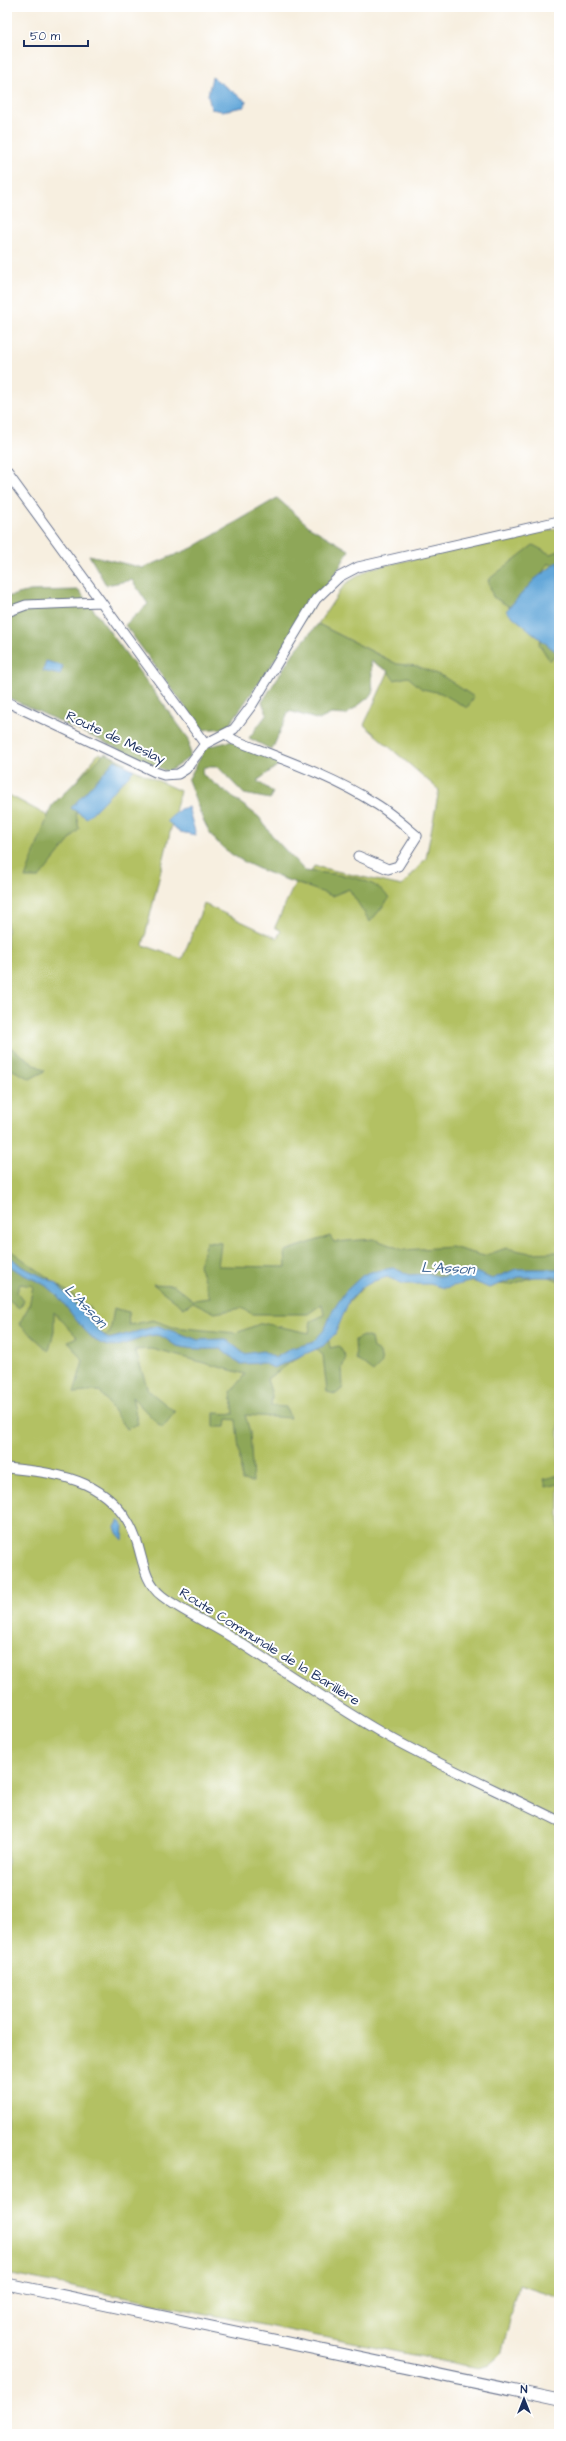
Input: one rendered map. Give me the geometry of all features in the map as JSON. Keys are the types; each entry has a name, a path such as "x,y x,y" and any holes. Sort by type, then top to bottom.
{"main road":[{"path":"7,2284 559,2400"}],"street":[{"path":"7,473 205,744 227,735 234,729 252,705 316,599 338,577 358,567 559,521"},
{"path":"7,612 26,605 100,602"},
{"name":"Route de Meslay","path":"7,702 164,775 178,774 186,769 205,744"},
{"path":"227,735 234,740 308,769 348,789 376,804 417,836 398,866 388,869 358,856"},
{"name":"Route Communale de la Barillère","path":"7,1468 50,1472 78,1480 93,1488 119,1510 128,1522 150,1582 162,1596 233,1638 383,1733 559,1821"}],"green space":[{"path":"277,498 310,527 349,550 338,570 227,728 202,730 125,625 148,604 132,580 106,585 89,555 143,568 192,548"},
{"path":"559,528 559,2298 519,2285 501,2355 490,2365 478,2368 7,2274 7,794 48,816 99,753 180,791 143,945 182,959 204,904 277,938 281,931 275,927 295,883 304,886 314,866 402,886 426,858 439,790 364,725 393,662 318,624 345,584 371,568"},
{"path":"533,545 550,554 559,551 559,568 548,563 535,586 510,607 493,597 488,580"},
{"path":"79,590 189,739 190,757 168,772 7,697 7,597 30,591"},
{"path":"318,624 397,664 417,666 444,677 474,697 467,708 441,693 422,689 408,677 394,680 388,671 371,661 373,694 346,715 331,714 319,720 289,711 272,750 249,738 267,714 262,702 294,652"},
{"path":"545,629 559,649 550,661 539,644"},
{"path":"232,741 281,763 257,781 273,792 270,799 244,794 218,767 204,767 202,774 259,817 274,838 305,871 352,877 363,880 383,891 389,899 370,922 349,889 332,896 264,871 232,854 219,844 209,831 200,813 188,780 206,747"},
{"path":"105,753 126,763 76,812 79,829 39,878 25,878 52,805"},
{"path":"7,1045 45,1071 30,1079 7,1067"},
{"path":"330,1236 334,1242 374,1239 403,1250 452,1247 484,1256 506,1248 530,1253 559,1252 559,1281 542,1274 510,1285 375,1274 345,1307 328,1336 330,1348 339,1346 346,1357 342,1368 343,1388 336,1394 327,1392 323,1355 313,1347 267,1379 272,1395 271,1406 286,1407 290,1418 245,1415 250,1432 253,1482 242,1481 236,1420 227,1419 226,1427 214,1427 214,1413 234,1414 231,1392 245,1374 152,1349 135,1350 148,1390 175,1412 162,1428 132,1397 138,1424 126,1429 100,1391 74,1393 83,1361 68,1341 77,1337 54,1312 54,1331 49,1351 19,1324 29,1306 33,1286 20,1284 17,1292 24,1301 19,1308 7,1298 7,1293 10,1288 7,1285 7,1248 92,1309 85,1317 102,1336 110,1333 114,1308 128,1312 129,1325 153,1320 173,1327 236,1333 262,1323 309,1333 311,1321 324,1315 322,1304 308,1314 252,1314 242,1308 215,1313 193,1302 184,1308 153,1284 174,1285 193,1300 210,1298 199,1265 206,1242 221,1243 218,1266 286,1267 285,1251"},
{"path":"363,1336 371,1338 373,1348 380,1353 382,1363 373,1372 356,1359 355,1340"},
{"path":"559,1475 559,1484 546,1487 544,1479"}],"water":[{"path":"212,77 246,101 244,107 222,111 211,109 208,95"},
{"path":"559,561 559,651 555,651 506,611 535,579"},
{"path":"46,661 63,666 60,675 43,671"},
{"path":"115,760 134,770 87,818 71,808"},
{"path":"188,807 196,835 180,832 167,821 180,809"},
{"path":"7,1254 22,1267 56,1283 100,1332 109,1339 158,1326 198,1340 226,1339 244,1354 263,1351 275,1358 292,1348 312,1343 325,1329 332,1312 345,1292 363,1275 371,1272 393,1268 409,1275 429,1274 441,1277 471,1270 492,1279 516,1269 558,1269 559,1279 556,1277 519,1277 489,1288 473,1281 445,1288 430,1284 404,1284 387,1277 374,1281 361,1288 349,1301 335,1334 323,1346 274,1368 263,1363 240,1364 222,1349 199,1349 177,1346 158,1335 149,1336 117,1346 105,1345 92,1337 78,1323 50,1288 19,1272 7,1263"},
{"path":"119,1520 124,1526 123,1540 117,1533 115,1527"}],"water label":[{"name":"L'Asson","path":"448,1268"},
{"name":"L'Asson","path":"86,1306"}]}
